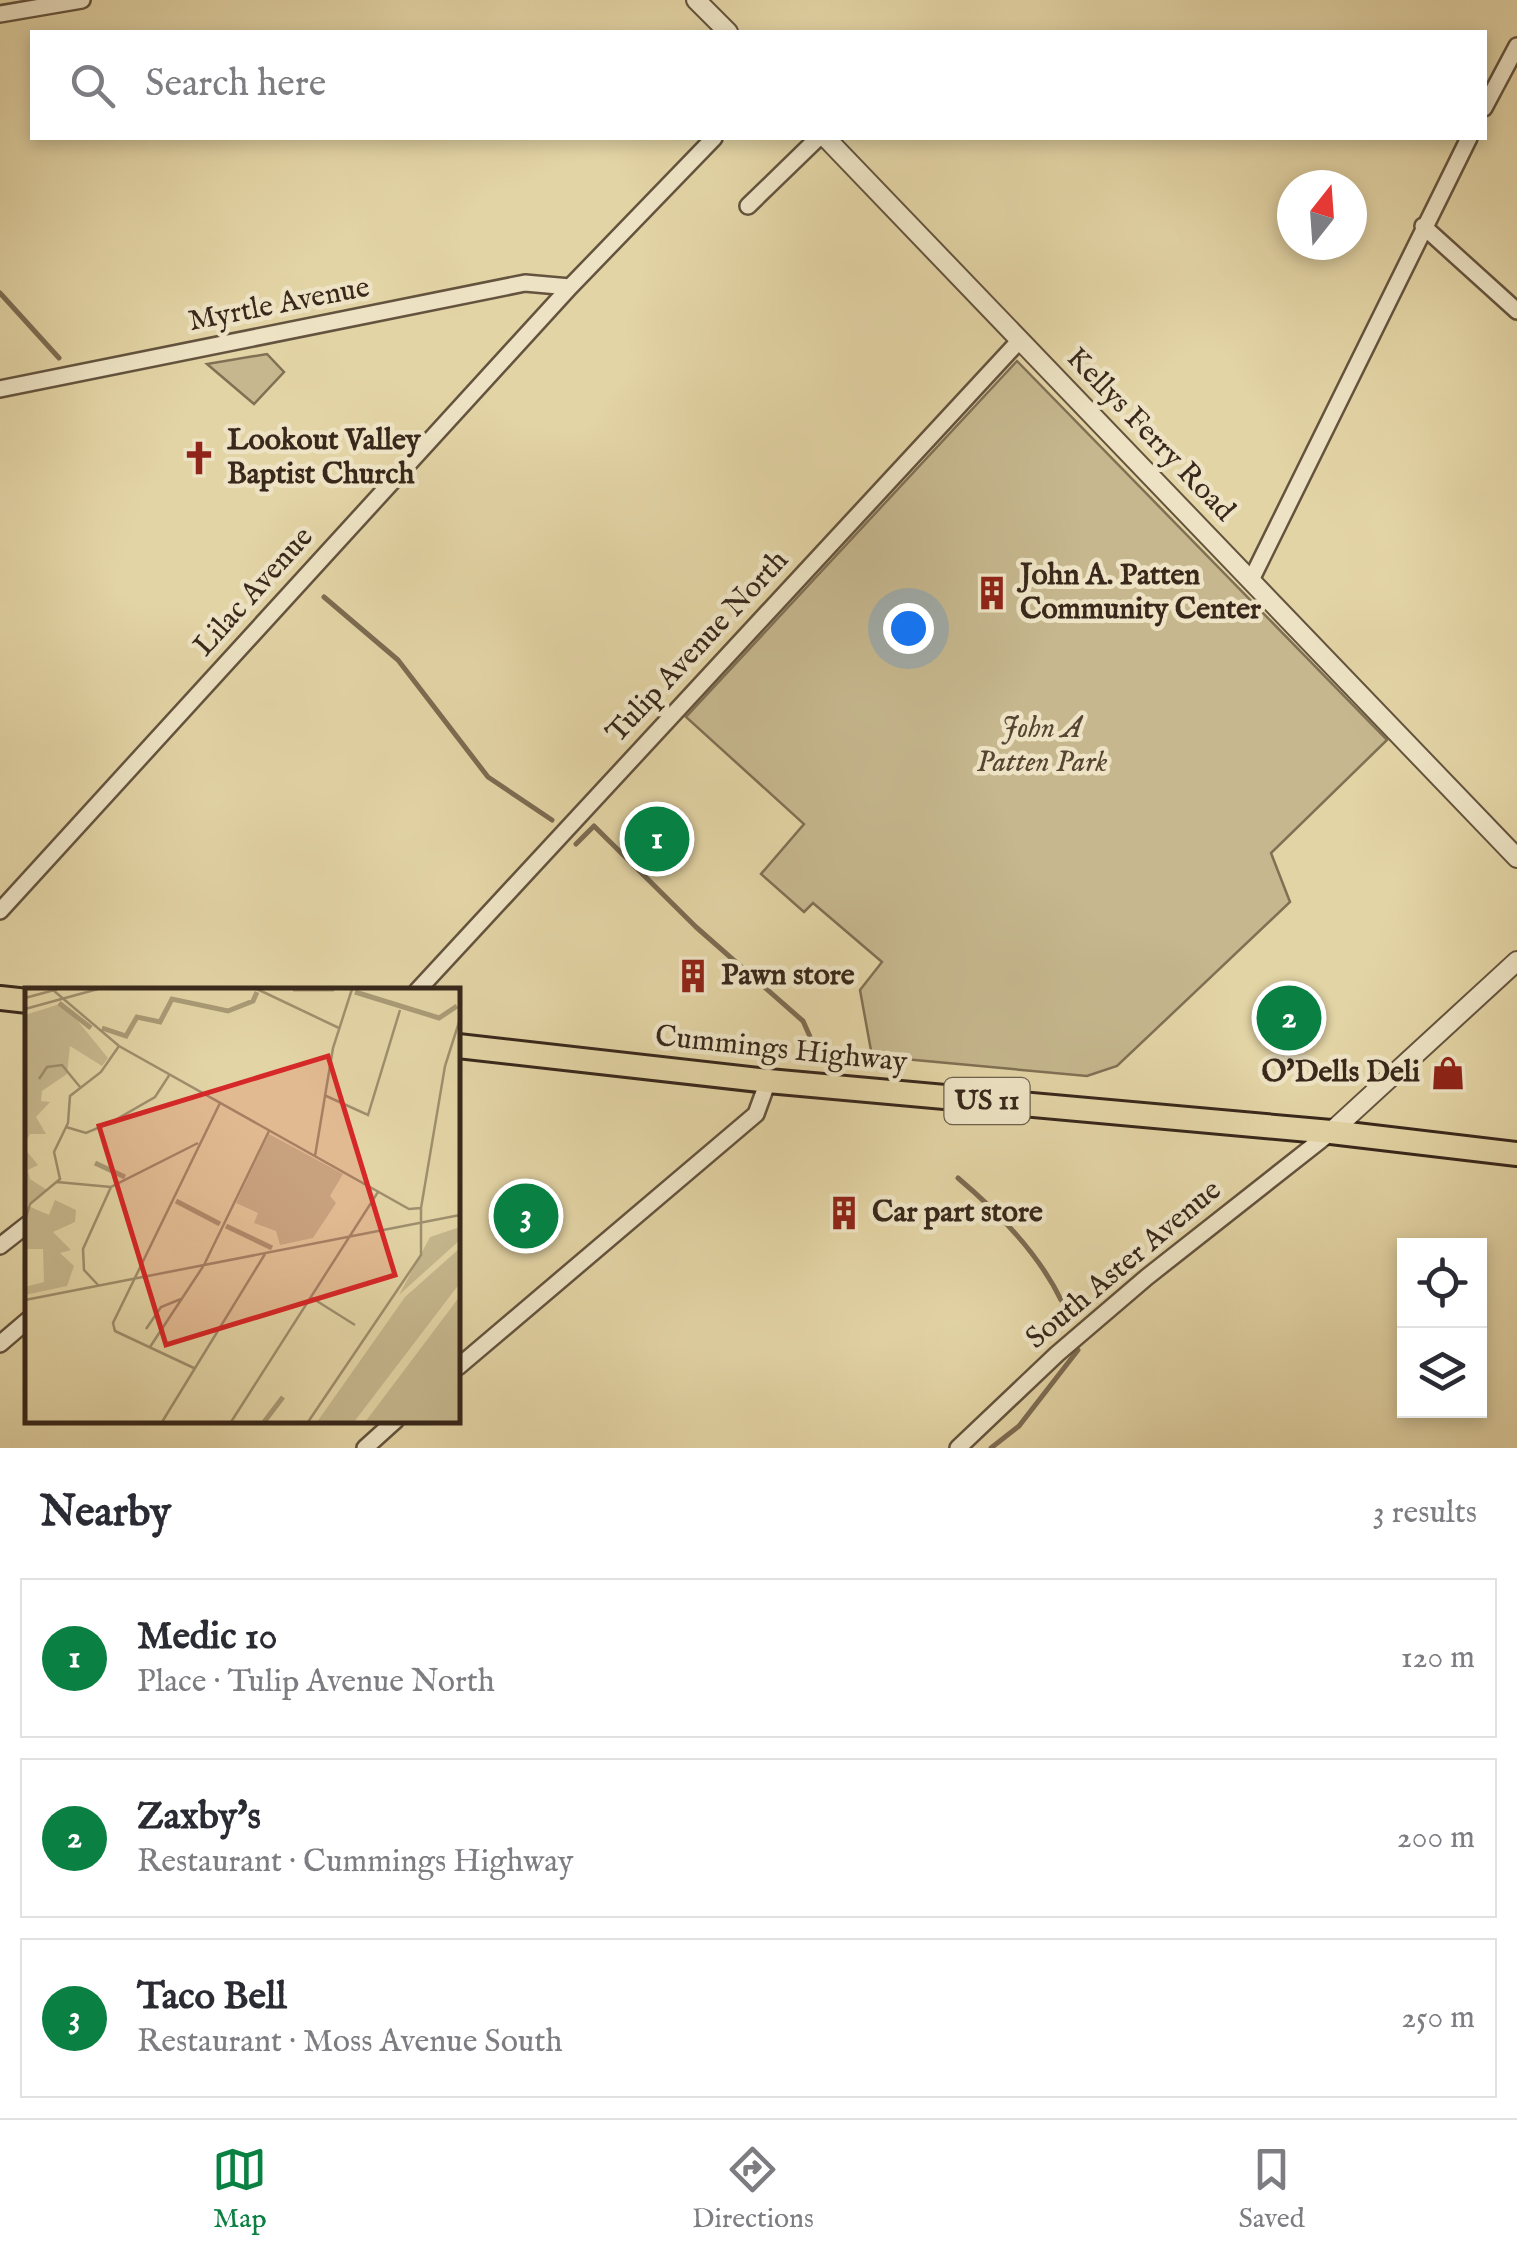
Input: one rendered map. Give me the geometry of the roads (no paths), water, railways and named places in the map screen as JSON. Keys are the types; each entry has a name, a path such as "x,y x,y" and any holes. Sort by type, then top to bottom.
{"main road":[{"path":"0,998 25,1001"},
{"name":"Cummings Highway","path":"460,1046 768,1081 1331,1132 1517,1154"}],"street":[{"path":"0,14 82,0"},
{"path":"696,0 726,30"},
{"path":"1487,102 1517,46"},
{"name":"Lilac Avenue","path":"0,911 570,287 712,140"},
{"path":"748,206 816,140"},
{"name":"Kellys Ferry Road","path":"828,140 1517,858"},
{"path":"1252,578 1468,140"},
{"path":"1423,226 1517,311"},
{"name":"Myrtle Avenue","path":"0,389 525,283 570,287"},
{"name":"Tulip Avenue North","path":"419,988 1019,341"},
{"path":"1331,1132 1517,962"},
{"path":"460,1366 756,1114 768,1081"},
{"name":"South Aster Avenue","path":"969,1445 1056,1354 1331,1132"},
{"path":"0,1246 25,1226"},
{"path":"0,1344 25,1323"},
{"path":"364,1448 393,1423"}],"waterway":[{"path":"0,293 59,358"},
{"path":"324,597 398,660 488,777 552,820"},
{"path":"576,844 594,826 696,927 803,1021 820,1059"},
{"path":"958,1178 1016,1233 1061,1300"},
{"path":"991,1448 1019,1426 1078,1350"}],"place":[{"name":"Lookout Valley Baptist Church","path":"199,458"},
{"name":"John A. Patten Community Center","path":"992,593"},
{"name":"Medic 10","path":"657,839"},
{"name":"Pawn store","path":"693,976"},
{"name":"Zaxby's","path":"1289,1018"},
{"name":"O'Dells Deli","path":"1448,1073"},
{"name":"Car part store","path":"844,1213"},
{"name":"Taco Bell","path":"526,1216"}],"park label":[{"name":"John A Patten Park","path":"1042,746"}]}
